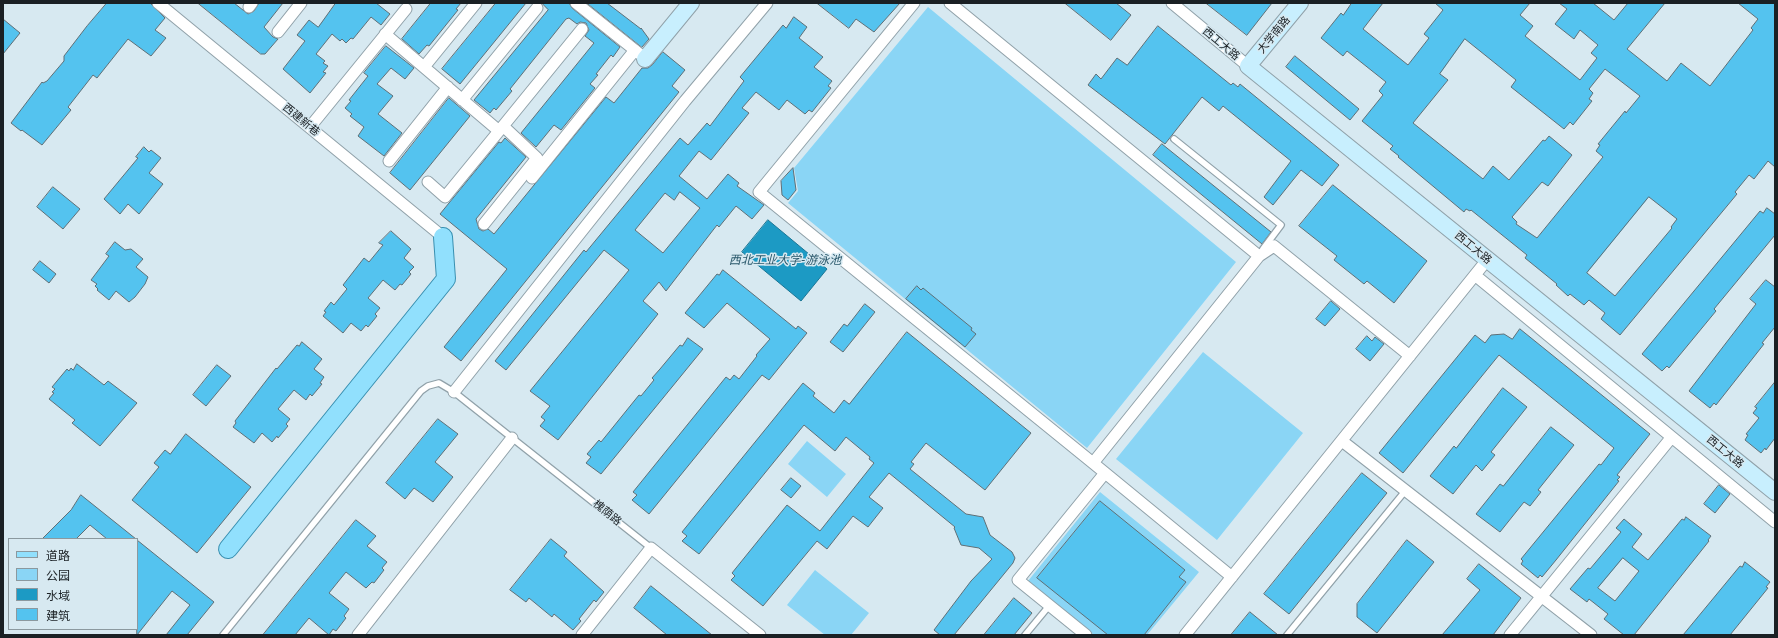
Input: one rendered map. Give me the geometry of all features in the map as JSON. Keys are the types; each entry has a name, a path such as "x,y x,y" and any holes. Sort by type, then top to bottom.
{"main road":[{"path":"228,549 446,279 443,237"}],"street":[{"name":"西建新巷","path":"160,3 443,237"},
{"path":"278,32 301,3"},
{"path":"424,67 476,3"},
{"path":"576,3 640,55"},
{"path":"532,178 640,55 691,3"},
{"path":"454,392 685,101 767,3"},
{"path":"914,3 759,192 1094,463 1232,577"},
{"path":"950,3 1259,256"},
{"name":"西工大路","path":"1172,3 1487,260 1775,492"},
{"name":"大学南路","path":"1248,66 1300,3"},
{"path":"310,127 385,34 405,5"},
{"path":"462,100 537,8"},
{"path":"428,182 445,197 582,29"},
{"path":"385,34 462,100 537,158 484,224"},
{"path":"389,161 448,87"},
{"path":"1094,463 1259,256 1274,246 1410,356"},
{"path":"1185,635 1476,276 1487,260"},
{"path":"1476,276 1671,438 1775,522"},
{"path":"358,635 512,438"},
{"path":"1510,635 1671,438"},
{"path":"1342,441 1591,635"},
{"path":"1086,635 1018,580 1105,472"},
{"path":"582,635 651,548"},
{"name":"槐荫路","path":"651,548 760,635"}],"lane":[{"path":"1174,139 1281,225 1259,256"},
{"name":"槐荫路","path":"224,635 421,391 428,386 439,383 454,392 651,548"},
{"path":"1287,635 1406,490"},
{"path":"1025,635 1049,606"}],"green space":[{"path":"928,7 1236,262 1087,448 788,203 798,191 794,168"},
{"path":"1203,352 1303,433 1217,540 1116,459"},
{"path":"807,441 846,474 827,497 788,464"},
{"path":"1100,492 1199,572 1147,635 1094,635 1028,581"},
{"path":"815,570 869,613 851,635 825,635 787,605"}],"water":[{"name":"西北工业大学-游泳池","path":"768,220 827,269 801,301 742,252"}],"building":[{"path":"107,3 150,3 165,18 155,30 166,38 151,56 128,39 97,78 93,75 68,107 71,110 42,145 11,123 42,82 47,81 64,61 64,56"},
{"path":"198,3 234,3 248,14 254,11 259,3 283,3 264,27 273,37 278,39 265,54 261,54"},
{"path":"336,3 376,3 390,14 381,25 371,17 353,39 351,38 346,43 342,39 340,41 332,34 316,54 325,61 323,63 328,66 323,72 326,73 310,93 283,69 305,41 297,35 309,20 318,27"},
{"path":"431,3 461,3 456,9 458,10 429,46 427,45 419,54 402,39"},
{"path":"496,3 526,3 460,84 442,69"},
{"path":"542,3 569,3 572,8 620,47 613,57 611,55 596,74 598,75 590,84 595,88 561,130 554,125 536,147 521,133 594,43 585,36 589,30 586,23 580,22 577,24 569,18 566,19 510,89 512,91 496,110 494,108 490,113 474,100 548,10"},
{"path":"587,3 607,3 641,28 649,39 642,47"},
{"path":"817,3 900,3 874,32 856,19 849,28"},
{"path":"1065,3 1116,3 1131,15 1111,40"},
{"path":"1206,3 1272,3 1247,35"},
{"path":"1352,3 1383,3 1363,29 1408,65 1429,38 1424,34 1443,10 1435,3 1530,3 1520,15 1533,26 1525,36 1580,80 1597,58 1591,53 1598,45 1580,30 1574,39 1555,24 1567,9 1559,3 1593,3 1614,20 1628,3 1665,3 1627,49 1667,81 1681,63 1710,86 1753,30 1751,28 1758,19 1738,3 1775,3 1775,167 1768,161 1754,179 1749,175 1735,192 1737,194 1620,335 1601,319 1605,313 1589,300 1584,305 1570,294 1568,296 1556,285 1557,284 1525,258 1527,255 1471,210 1466,209 1464,212 1398,157 1399,156 1390,149 1393,146 1362,121 1383,95 1379,91 1386,82 1347,51 1343,56 1321,38 1341,13 1343,15","holes":["1465,39 1516,80 1511,87 1564,129 1570,122 1573,125 1592,101 1589,99 1593,93 1589,89 1605,69 1640,96 1626,113 1625,111 1598,144 1600,145 1596,151 1603,157 1537,238 1516,224 1517,222 1512,217 1542,182 1548,186 1572,155 1549,136 1545,141 1543,140 1509,180 1493,166 1483,179 1413,123 1448,80 1440,74","1649,197 1677,219 1671,227 1672,228 1615,296 1587,273"]},
{"path":"794,17 807,27 799,38 823,57 814,67 832,81 828,86 831,88 812,112 809,110 805,114 787,100 779,110 756,92 742,108 749,113 711,160 699,151 679,176 707,199 728,174 739,183 737,186 764,205 752,219 736,206 719,227 717,225 666,291 659,282 643,301 658,314 558,440 540,426 545,420 541,417 550,406 530,391 629,270 604,250 506,370 495,361 584,250 586,252 680,138 688,145 707,123 710,126 744,81 740,77 783,25 786,28","holes":["680,192 700,208 663,253 635,230 665,193 674,200"]},
{"path":"3,19 20,33 3,54"},
{"path":"1158,26 1231,85 1233,83 1238,87 1240,84 1339,165 1322,186 1301,170 1273,205 1264,197 1291,161 1223,106 1219,111 1202,97 1165,144 1088,85 1096,74 1101,79 1117,58 1127,65"},
{"path":"386,46 414,68 405,79 391,68 377,84 393,96 378,114 402,133 384,156 358,136 364,127 350,116 352,114 345,108 351,101 349,100 368,76 364,73"},
{"path":"663,52 685,70 672,86 679,92 461,361 444,347 507,269 440,214 499,142 501,143 505,138 526,157 476,219 479,229 483,231 488,229 494,234 606,97 614,103 642,68 648,68 652,65"},
{"path":"1295,56 1359,109 1350,120 1286,67"},
{"path":"449,98 470,116 410,190 390,173"},
{"path":"1162,144 1271,232 1262,244 1153,155"},
{"path":"144,147 149,152 151,150 161,158 149,173 163,184 139,214 128,204 120,214 104,199 138,158 136,157"},
{"path":"793,168 796,190 788,200 782,195 781,181"},
{"path":"1333,185 1427,261 1394,303 1367,281 1364,284 1334,260 1337,256 1299,226"},
{"path":"53,187 80,209 63,229 37,207"},
{"path":"1767,208 1775,214 1775,235 1714,309 1716,311 1669,368 1667,366 1662,371 1642,354 1760,211 1763,213"},
{"path":"391,231 411,249 404,258 414,267 409,272 411,274 402,285 400,284 395,290 383,280 368,298 380,308 375,314 377,316 368,327 366,325 361,331 351,323 343,333 323,316 326,312 324,311 331,302 334,305 347,289 343,285 364,258 369,262 383,245 379,243"},
{"path":"115,242 125,250 131,249 143,259 136,267 148,277 145,284 129,302 116,291 109,300 97,290 98,289 95,286 97,284 91,280 109,256 106,254"},
{"path":"40,261 56,274 49,283 33,270"},
{"path":"723,270 796,329 798,326 807,333 769,380 762,375 649,514 632,500 637,495 633,492 726,377 730,380 734,375 739,379 757,356 756,355 770,339 727,303 704,328 685,313 717,274 719,275"},
{"path":"1766,280 1775,287 1775,327 1762,343 1764,344 1716,405 1714,403 1710,408 1689,391 1756,304 1750,299"},
{"path":"917,286 921,290 923,288 972,328 971,330 976,334 965,347 906,299"},
{"path":"1331,301 1340,309 1325,326 1316,319"},
{"path":"865,304 875,312 843,352 830,342 844,324 847,326"},
{"path":"1520,329 1650,434 1617,475 1620,477 1617,480 1619,481 1542,577 1540,575 1538,578 1521,564 1523,561 1521,559 1599,464 1601,465 1614,448 1499,355 1403,473 1379,453 1475,335 1485,343 1491,335 1504,334 1512,339"},
{"path":"907,332 1031,433 985,490 926,443 911,462 914,464 910,469 966,514 983,517 990,535 1012,552 1015,558 1013,563 954,635 940,635 934,630 971,581 992,559 979,548 961,545 954,528 955,527 889,473 869,497 883,508 868,527 853,516 827,549 817,541 763,606 731,580 735,576 732,573 787,505 820,531 874,463 869,459 870,457 846,437 835,451 804,425 699,554 682,541 687,536 682,532 803,383 815,393 813,396 834,413 844,400 849,404"},
{"path":"1367,336 1372,341 1375,337 1384,344 1370,361 1356,349"},
{"path":"688,338 703,349 601,474 586,463 591,457 587,454 599,440 601,442 639,395 641,396 654,380 652,378 680,345 682,346"},
{"path":"302,342 322,359 314,369 324,377 320,383 322,384 312,396 310,394 306,400 294,390 278,409 290,419 286,424 288,426 278,438 277,436 272,442 262,433 254,443 233,427 236,423 235,421 276,368 277,369 297,345 299,346"},
{"path":"77,364 104,385 108,381 137,403 100,446 72,423 75,420 49,399 54,393 52,392 55,389 52,387 67,369 69,371 71,368 73,370"},
{"path":"217,365 231,376 206,406 193,395"},
{"path":"1775,382 1775,438 1766,450 1765,448 1761,453 1745,440 1748,435 1746,434 1759,418 1753,413 1757,408 1755,407"},
{"path":"1503,388 1527,407 1491,452 1495,455 1482,471 1476,465 1453,494 1430,476 1454,446 1456,448"},
{"path":"438,419 458,434 435,462 453,477 433,502 414,488 405,499 386,483"},
{"path":"1551,427 1574,445 1538,490 1541,492 1530,506 1524,502 1500,532 1476,514 1500,484 1503,486"},
{"path":"186,434 251,487 197,553 132,500 159,467 154,463 165,450 170,454"},
{"path":"1362,473 1387,493 1289,614 1264,594"},
{"path":"791,478 801,486 791,498 781,490"},
{"path":"1719,485 1730,494 1715,513 1704,504"},
{"path":"81,495 135,538 106,538 90,525 77,538 43,538 71,510"},
{"path":"1100,501 1185,570 1179,577 1186,582 1144,635 1108,635 1037,578"},
{"path":"1686,517 1711,536 1708,540 1709,541 1634,635 1624,635 1604,619 1608,614 1589,599 1587,602 1570,589 1588,568 1590,569 1621,532 1616,528 1624,519 1642,534 1632,547 1648,560 1682,519 1684,520","holes":["1623,558 1639,571 1615,601 1598,588"]},
{"path":"356,520 376,536 367,546 387,562 382,568 384,570 374,583 372,582 366,588 346,572 329,593 349,609 344,616 346,618 336,631 333,629 329,635 309,618 295,635 263,635"},
{"path":"551,539 567,552 564,556 604,592 596,602 594,600 579,619 581,621 573,630 554,614 552,617 529,598 526,602 510,590"},
{"path":"1407,540 1434,562 1377,633 1357,617 1357,604"},
{"path":"138,541 214,602 187,635 166,635 190,605 172,591 137,635"},
{"path":"1745,562 1770,582 1766,587 1768,588 1730,635 1683,635 1740,566 1742,567"},
{"path":"1479,564 1521,598 1493,635 1442,635 1480,590 1467,579"},
{"path":"651,586 712,635 667,635 634,608"},
{"path":"1014,598 1032,613 1014,635 984,635"},
{"path":"1250,612 1278,635 1231,635"}]}
